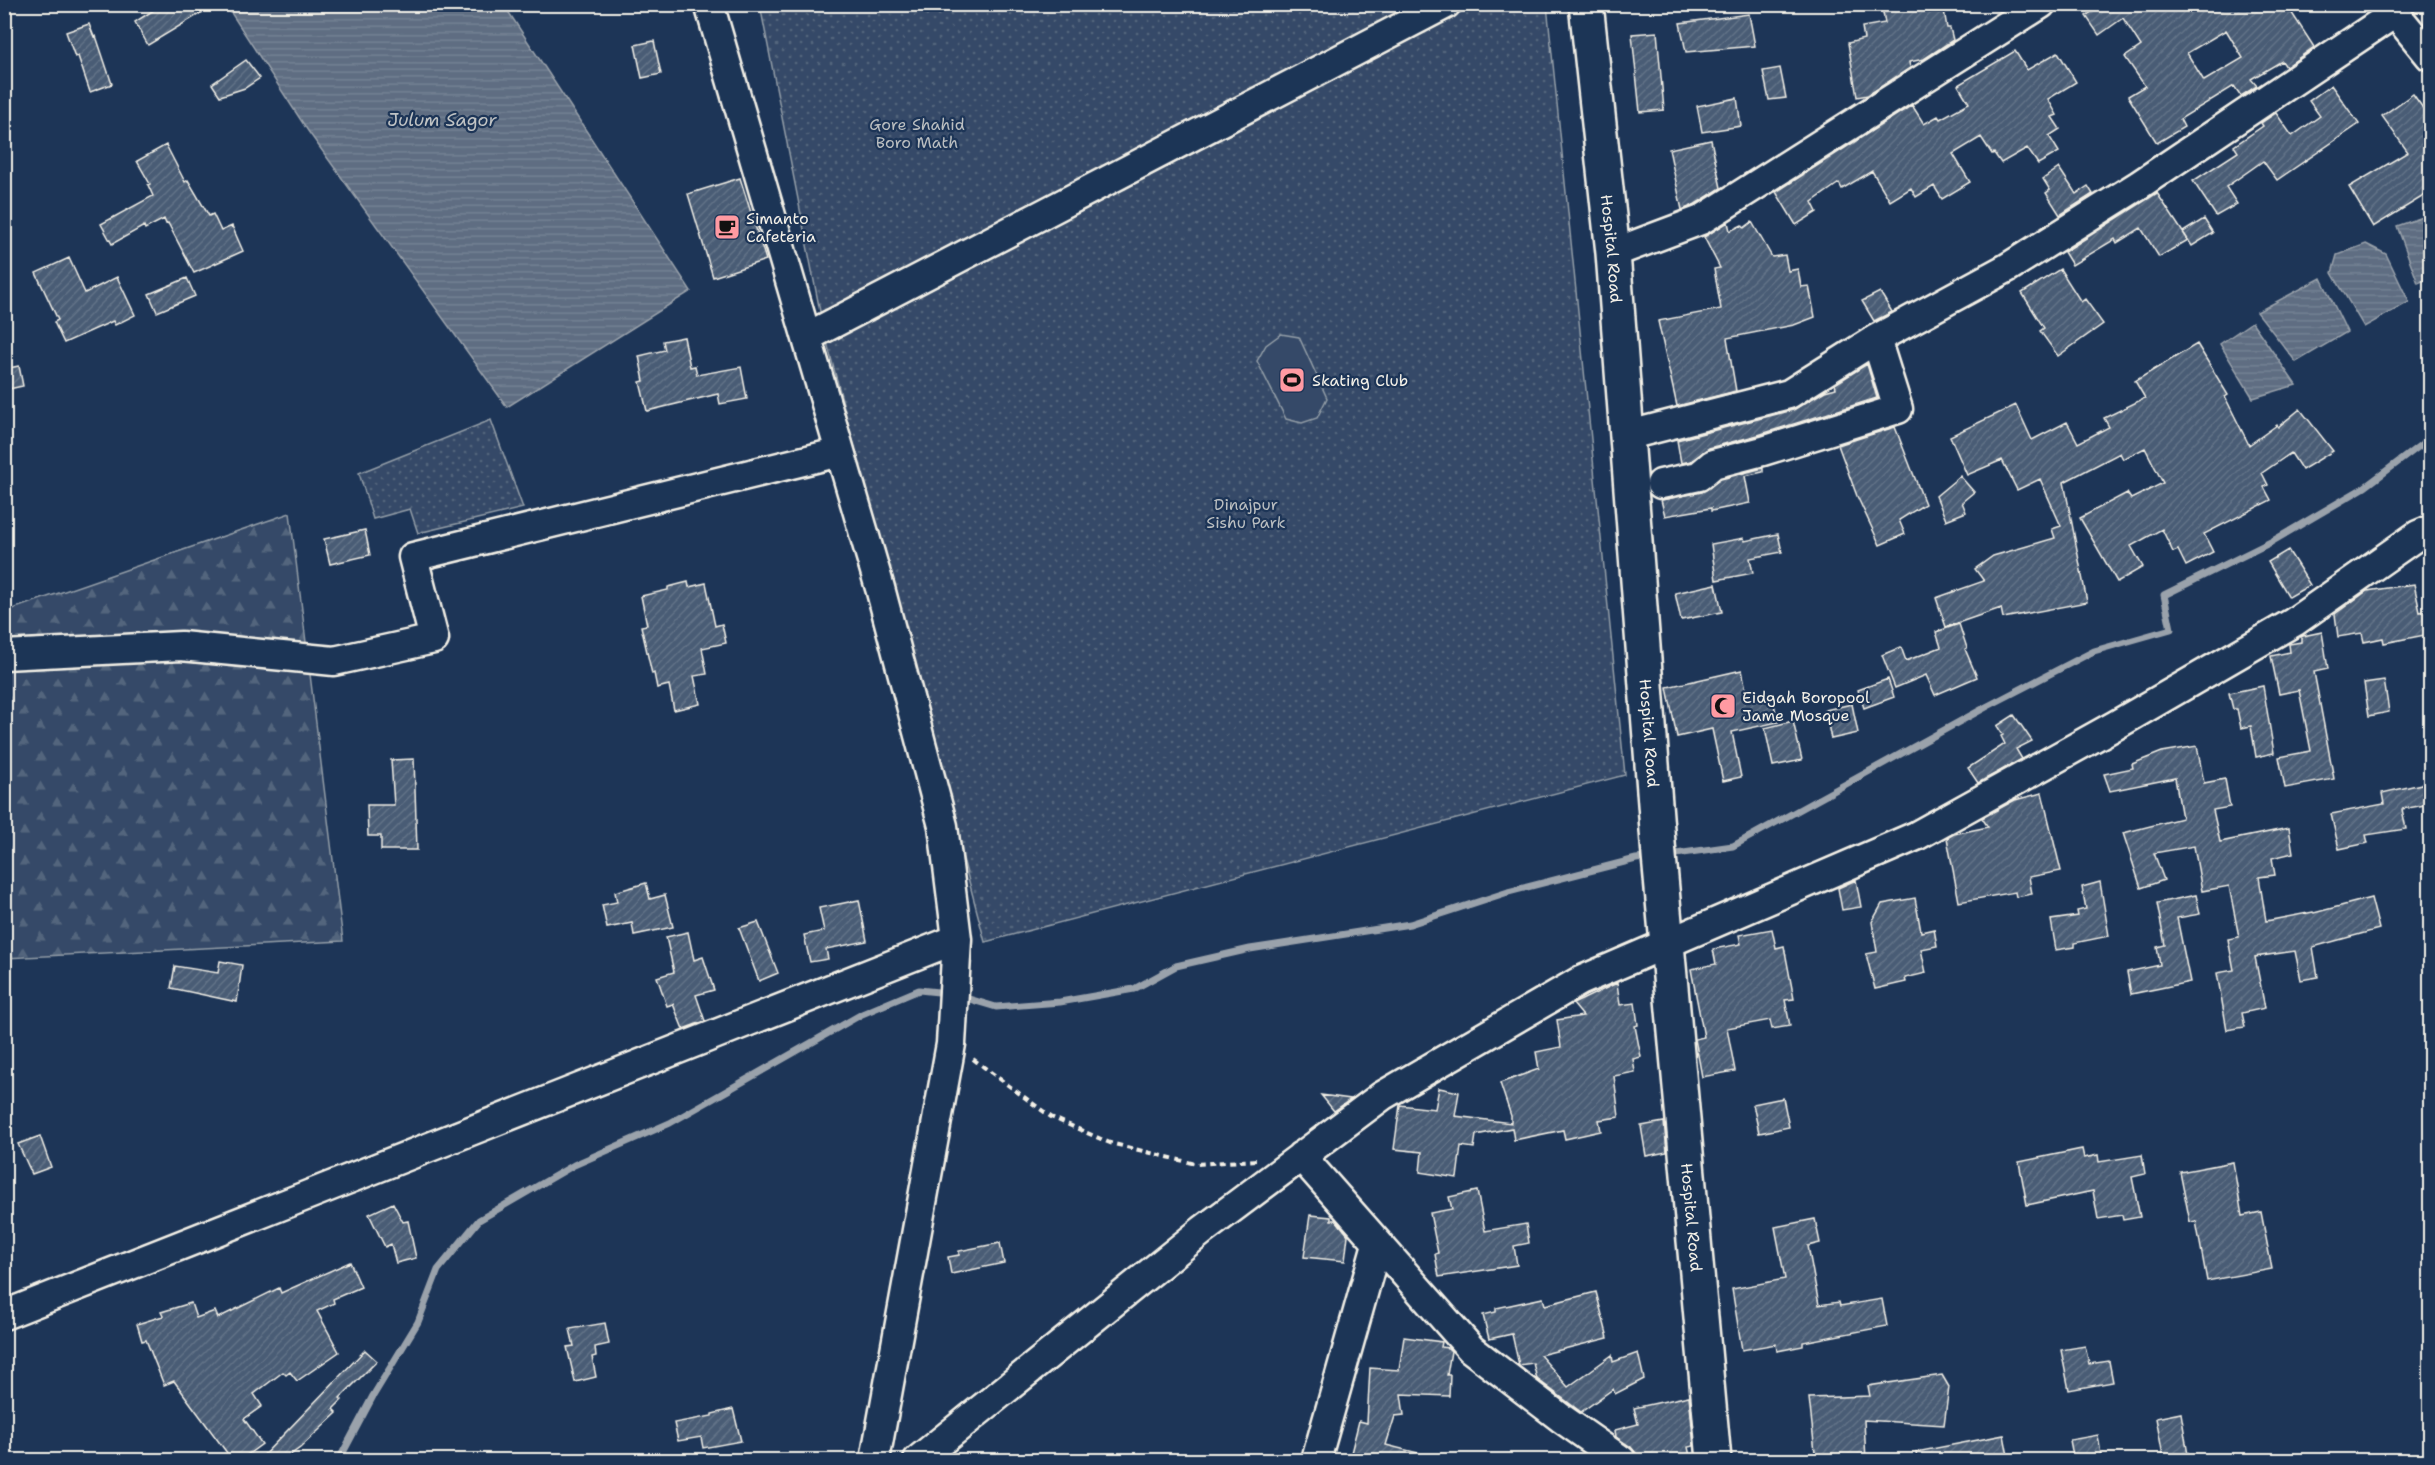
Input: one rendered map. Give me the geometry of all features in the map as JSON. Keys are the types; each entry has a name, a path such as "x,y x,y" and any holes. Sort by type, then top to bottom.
{"main road":[{"name":"Hospital Road","path":"1586,4 1612,253 1656,814 1714,1461"}],"street":[{"path":"709,4 880,588 943,826 956,949 951,1044 875,1461"},
{"path":"807,337 1446,4"},
{"path":"1612,253 1701,220 2041,4"},
{"path":"1625,436 1789,394 1876,339 2007,268 2139,185 2395,13 2430,56"},
{"path":"1661,484 1699,476 1713,464 1898,409 1876,339"},
{"path":"4,655 181,646 334,661 434,639 413,557 840,453"},
{"path":"918,1461 1203,1230 1382,1096 1580,981 1916,836 2116,725 2294,622 2418,535 2430,530"},
{"path":"4,1315 956,949"},
{"path":"1301,1156 1471,1349 1621,1461"},
{"path":"1316,1461 1377,1244"}],"path":[{"path":"951,1044 1050,1117 1110,1143 1196,1164 1301,1156"}],"green space":[{"name":"Gore Shahid Boro Math","path":"760,5 1417,5 824,332"},
{"name":"Dinajpur Sishu Park","path":"1475,5 1547,5 1625,775 985,942 825,335"},
{"name":"Skating Club","path":"1281,334 1299,337 1327,398 1317,418 1302,423 1286,419 1257,361 1266,345"},
{"path":"491,420 523,508 418,533 410,509 373,519 359,473"},
{"path":"290,513 343,941 5,958 4,612"}],"water":[{"name":"Julum Sagor","path":"226,5 504,5 691,291 507,407 308,131"},
{"path":"2426,216 2430,227 2430,278 2418,283 2397,226"},
{"path":"2366,244 2386,254 2409,302 2364,327 2332,273 2337,255"},
{"path":"2321,278 2347,332 2296,362 2257,312"},
{"path":"2252,322 2296,385 2253,398 2220,344"}],"building":[{"path":"163,4 216,4 148,45 135,22"},
{"path":"1900,4 1943,4 1947,28 1950,28 1953,40 1924,59 1909,62 1910,68 1868,95 1857,97 1848,43 1864,39 1862,27 1885,23 1882,7"},
{"path":"2103,4 2286,4 2314,47 2286,67 2282,61 2251,79 2257,86 2241,96 2234,86 2180,119 2184,127 2157,143 2128,96 2145,86 2125,57 2141,46 2123,18 2099,35 2086,16","holes":["2226,30 2243,58 2204,81 2187,53"]},
{"path":"1749,14 1755,46 1686,52 1680,23"},
{"path":"89,24 94,37 96,36 112,84 90,92 78,56 75,57 66,32"},
{"path":"1657,32 1664,110 1640,112 1632,34"},
{"path":"654,41 661,74 642,78 635,45"},
{"path":"2015,51 2027,70 2058,52 2076,82 2048,99 2057,115 2052,117 2060,129 2049,136 2059,152 2038,164 2027,148 2001,163 1981,137 1953,154 1970,182 1942,199 1934,186 1916,197 1911,188 1890,201 1872,171 1842,189 1839,183 1812,202 1817,212 1796,225 1776,192 1912,105 1924,124 1938,116 1940,119 1969,103 1958,85"},
{"path":"246,60 260,78 245,88 220,96 212,84"},
{"path":"1780,68 1786,98 1769,100 1763,71"},
{"path":"2331,85 2359,124 2277,180 2263,161 2226,187 2237,204 2216,216 2193,181 2238,152 2234,146 2263,126 2261,123 2276,113 2292,136 2320,116 2309,101"},
{"path":"2413,94 2430,118 2430,192 2373,227 2349,187 2408,152 2382,116"},
{"path":"1737,98 1741,126 1702,132 1697,106"},
{"path":"1711,140 1721,188 1682,210 1669,149"},
{"path":"166,145 185,182 188,180 209,216 213,214 221,231 232,226 243,251 194,273 164,219 145,229 144,226 112,244 101,224 153,196 148,185 150,184 137,161"},
{"path":"2059,168 2076,194 2088,186 2093,194 2060,215 2046,193 2050,190 2043,179"},
{"name":"Simanto Cafeteria","path":"740,178 766,260 713,277 688,194"},
{"path":"2157,193 2188,240 2159,257 2141,228 2117,243 2115,239 2072,265 2064,252"},
{"path":"2204,219 2213,233 2192,246 2183,232"},
{"path":"1728,222 1730,231 1742,225 1744,228 1752,222 1772,257 1785,255 1788,271 1798,269 1801,287 1809,286 1815,317 1794,325 1727,338 1736,391 1677,406 1658,321 1721,309 1714,269 1720,268 1704,237"},
{"path":"69,258 85,293 117,277 135,315 115,325 113,321 64,343 54,322 58,320 36,273"},
{"path":"2060,269 2081,302 2085,299 2103,324 2058,356 2040,331 2044,328 2022,293"},
{"path":"187,278 195,296 157,312 149,294"},
{"path":"1880,292 1892,312 1874,321 1862,301"},
{"path":"684,337 690,367 695,366 697,375 741,367 747,399 720,404 718,394 647,411 640,382 644,381 639,356 665,350 663,341"},
{"path":"2197,344 2228,395 2225,397 2249,445 2277,425 2278,427 2300,409 2333,451 2302,470 2291,453 2262,473 2268,485 2264,487 2271,500 2204,534 2213,552 2186,566 2178,550 2173,552 2162,529 2131,546 2143,567 2117,582 2080,518 2127,493 2131,499 2163,483 2145,448 2123,459 2120,453 2064,482 2087,602 2003,618 2001,608 1946,627 1936,598 1984,581 1975,569 1993,556 2055,538 2052,529 2061,526 2040,479 2017,490 2002,460 1967,475 1950,436 2016,405 2032,440 2067,422 2078,443 2109,427 2104,418 2145,398 2135,381"},
{"path":"1867,364 1877,398 1709,448 1691,461 1681,463 1677,440 1793,410 1825,391 1836,388 1835,384"},
{"path":"19,366 23,386 4,390 4,369"},
{"path":"1895,427 1925,504 1899,520 1905,534 1880,545 1857,496 1838,445"},
{"path":"1763,468 1763,472 1745,476 1750,503 1711,511 1711,508 1665,516 1661,500 1702,492 1721,479"},
{"path":"1960,476 1974,492 1962,502 1966,512 1946,520 1936,496"},
{"path":"365,530 370,555 330,564 324,539"},
{"path":"1778,534 1782,552 1750,558 1753,573 1716,580 1711,544 1744,538 1745,541"},
{"path":"2288,550 2310,585 2289,597 2268,562"},
{"path":"688,582 689,587 706,583 715,626 722,624 726,643 702,648 707,674 694,676 700,704 674,710 669,685 657,688 654,673 652,674 641,626 647,625 641,596 668,590 668,587"},
{"path":"1716,584 1722,612 1681,620 1675,593"},
{"path":"2414,584 2420,612 2430,610 2430,634 2384,643 2383,638 2364,642 2362,633 2338,637 2335,614 2367,591"},
{"path":"1959,624 1967,648 1965,649 1977,677 1935,695 1926,675 1895,688 1882,655 1901,647 1906,661 1941,647 1936,632"},
{"path":"2322,632 2328,669 2314,672 2334,779 2285,788 2279,757 2311,751 2299,690 2279,694 2271,656 2290,652 2289,644 2301,642 2303,636"},
{"path":"1742,670 1748,700 1772,695 1778,722 1732,732 1741,777 1723,781 1712,729 1677,737 1667,687"},
{"path":"1888,679 1894,697 1864,708 1858,690"},
{"path":"2384,680 2389,712 2369,716 2364,683"},
{"path":"2263,686 2274,753 2256,757 2251,726 2241,728 2237,709 2233,709 2229,693"},
{"path":"1852,704 1858,733 1831,739 1825,710"},
{"path":"2014,715 2032,741 2016,749 2022,759 1978,783 1968,768 2005,744 2001,736 2003,735 1997,726"},
{"path":"1793,721 1802,760 1773,766 1765,728"},
{"path":"2197,746 2204,783 2225,779 2230,807 2213,810 2220,842 2289,828 2293,853 2272,858 2275,875 2259,877 2266,921 2314,913 2371,898 2379,929 2313,947 2318,977 2301,980 2295,951 2255,957 2265,1008 2242,1013 2245,1027 2227,1030 2217,973 2234,970 2228,939 2239,937 2229,886 2202,891 2194,846 2154,853 2164,880 2141,888 2123,833 2182,818 2175,778 2110,791 2104,774 2133,768 2132,764 2162,752"},
{"path":"414,759 417,850 381,850 381,836 368,836 367,805 394,805 391,760"},
{"path":"2430,782 2430,804 2402,809 2406,829 2366,835 2368,843 2339,849 2331,814 2384,804 2382,793"},
{"path":"2042,793 2061,871 2029,877 2032,894 2016,897 2015,892 1959,902 1947,838 1954,834 1988,827 1982,818 2015,800"},
{"path":"1856,880 1861,907 1842,910 1838,888"},
{"path":"2100,882 2109,936 2074,943 2074,947 2056,950 2051,920 2078,916 2077,911 2086,909 2082,887"},
{"path":"646,883 650,899 665,895 673,927 634,935 632,923 607,928 602,905 617,902 615,892"},
{"path":"2196,895 2200,914 2177,918 2190,982 2131,994 2127,972 2160,965 2157,947 2165,945 2157,903"},
{"path":"1915,898 1921,932 1934,929 1937,946 1921,949 1926,973 1905,978 1906,982 1875,989 1866,954 1877,952 1872,922 1882,904"},
{"path":"859,900 867,941 826,949 828,959 810,962 804,935 824,931 819,908"},
{"path":"758,922 778,973 759,981 739,928"},
{"path":"1772,929 1776,948 1784,946 1794,999 1785,1000 1790,1026 1772,1029 1770,1020 1727,1028 1735,1071 1702,1077 1695,1039 1704,1037 1691,969 1716,964 1713,949 1741,944 1739,935"},
{"path":"688,932 694,960 703,957 714,990 696,995 705,1021 683,1029 673,1004 667,1006 657,977 674,972 666,937"},
{"path":"220,961 242,965 237,1002 171,988 175,966 218,973"},
{"path":"1617,983 1620,1005 1635,1003 1638,1025 1635,1026 1641,1057 1633,1059 1635,1072 1614,1076 1619,1117 1599,1120 1601,1131 1565,1139 1563,1130 1514,1140 1512,1128 1476,1135 1474,1148 1461,1146 1457,1178 1420,1172 1422,1152 1394,1149 1400,1105 1435,1109 1439,1088 1459,1092 1455,1116 1511,1123 1511,1116 1500,1083 1539,1069 1536,1052 1561,1047 1557,1020 1583,1016 1573,1004"},
{"path":"1321,1095 1351,1099 1334,1111"},
{"path":"1783,1098 1789,1127 1759,1133 1753,1104"},
{"path":"1664,1122 1667,1152 1646,1156 1641,1126"},
{"path":"40,1136 51,1167 32,1174 18,1144"},
{"path":"2082,1149 2084,1158 2098,1155 2099,1162 2142,1155 2145,1174 2132,1177 2140,1217 2123,1220 2122,1215 2098,1219 2093,1191 2027,1205 2019,1162"},
{"path":"2233,1162 2242,1216 2261,1212 2272,1269 2207,1281 2196,1221 2190,1222 2180,1172"},
{"path":"1477,1191 1485,1231 1526,1224 1529,1243 1514,1246 1517,1265 1439,1277 1435,1254 1438,1253 1430,1213 1452,1209 1449,1197"},
{"path":"393,1203 403,1222 408,1221 416,1258 396,1263 391,1244 385,1247 369,1214"},
{"path":"1310,1215 1331,1217 1331,1220 1336,1220 1348,1235 1345,1261 1304,1257"},
{"path":"1815,1219 1820,1243 1808,1246 1819,1305 1839,1302 1840,1306 1882,1299 1887,1326 1803,1342 1803,1346 1777,1351 1776,1344 1742,1350 1732,1289 1785,1279 1775,1227"},
{"path":"1000,1243 1004,1263 951,1274 948,1257 959,1255 959,1251"},
{"path":"350,1262 361,1287 333,1299 334,1303 317,1311 339,1352 297,1381 290,1372 286,1375 283,1372 254,1394 262,1406 244,1419 262,1444 239,1461 233,1461 174,1381 164,1385 146,1340 142,1341 137,1324 163,1316 161,1312 191,1303 196,1318 215,1311 218,1318 279,1288 281,1293"},
{"path":"1596,1292 1608,1338 1540,1355 1568,1387 1612,1355 1613,1362 1638,1353 1644,1379 1615,1394 1613,1389 1581,1412 1537,1379 1533,1363 1519,1365 1512,1334 1489,1339 1483,1315 1496,1312 1496,1308 1543,1298 1545,1305"},
{"path":"605,1323 609,1344 595,1347 596,1356 592,1357 596,1377 575,1382 567,1347 574,1346 570,1329"},
{"path":"1404,1337 1442,1342 1441,1347 1451,1351 1447,1375 1450,1375 1449,1396 1401,1394 1404,1415 1395,1416 1386,1445 1422,1454 1422,1461 1349,1461 1359,1421 1367,1423 1370,1368 1399,1370"},
{"path":"2085,1346 2089,1364 2109,1361 2113,1382 2069,1390 2061,1350"},
{"path":"365,1350 377,1361 340,1398 342,1400 333,1409 337,1413 300,1448 282,1461 258,1461"},
{"path":"1942,1375 1949,1387 1944,1425 1864,1420 1866,1461 1816,1461 1809,1398 1870,1396 1868,1386"},
{"path":"1689,1396 1694,1446 1688,1447 1691,1461 1637,1461 1636,1453 1631,1447 1616,1437 1615,1430 1638,1424 1634,1408"},
{"path":"733,1409 741,1441 703,1448 701,1437 678,1441 674,1423 712,1416 712,1414"},
{"path":"2181,1413 2189,1461 2164,1461 2156,1418"},
{"path":"2004,1435 2009,1461 1917,1461 1916,1452"},
{"path":"2098,1435 2102,1461 2074,1461 2070,1440"}],"waterway":[{"path":"1669,855 1733,846 1988,706 2094,651 2171,629 2164,595 2271,542 2365,487 2430,438"},
{"path":"959,996 996,1007 1060,1002 1134,989 1176,966 1250,949 1410,924 1508,892 1636,859 1652,857"},
{"path":"339,1460 373,1396 418,1322 438,1270 479,1220 574,1165 670,1123 862,1014 919,990 948,993"}],"place":[{"name":"Simanto Cafeteria","path":"727,227"},
{"name":"Skating Club","path":"1292,380"},
{"name":"Eidgah Boropool Jame Mosque","path":"1723,706"}]}
